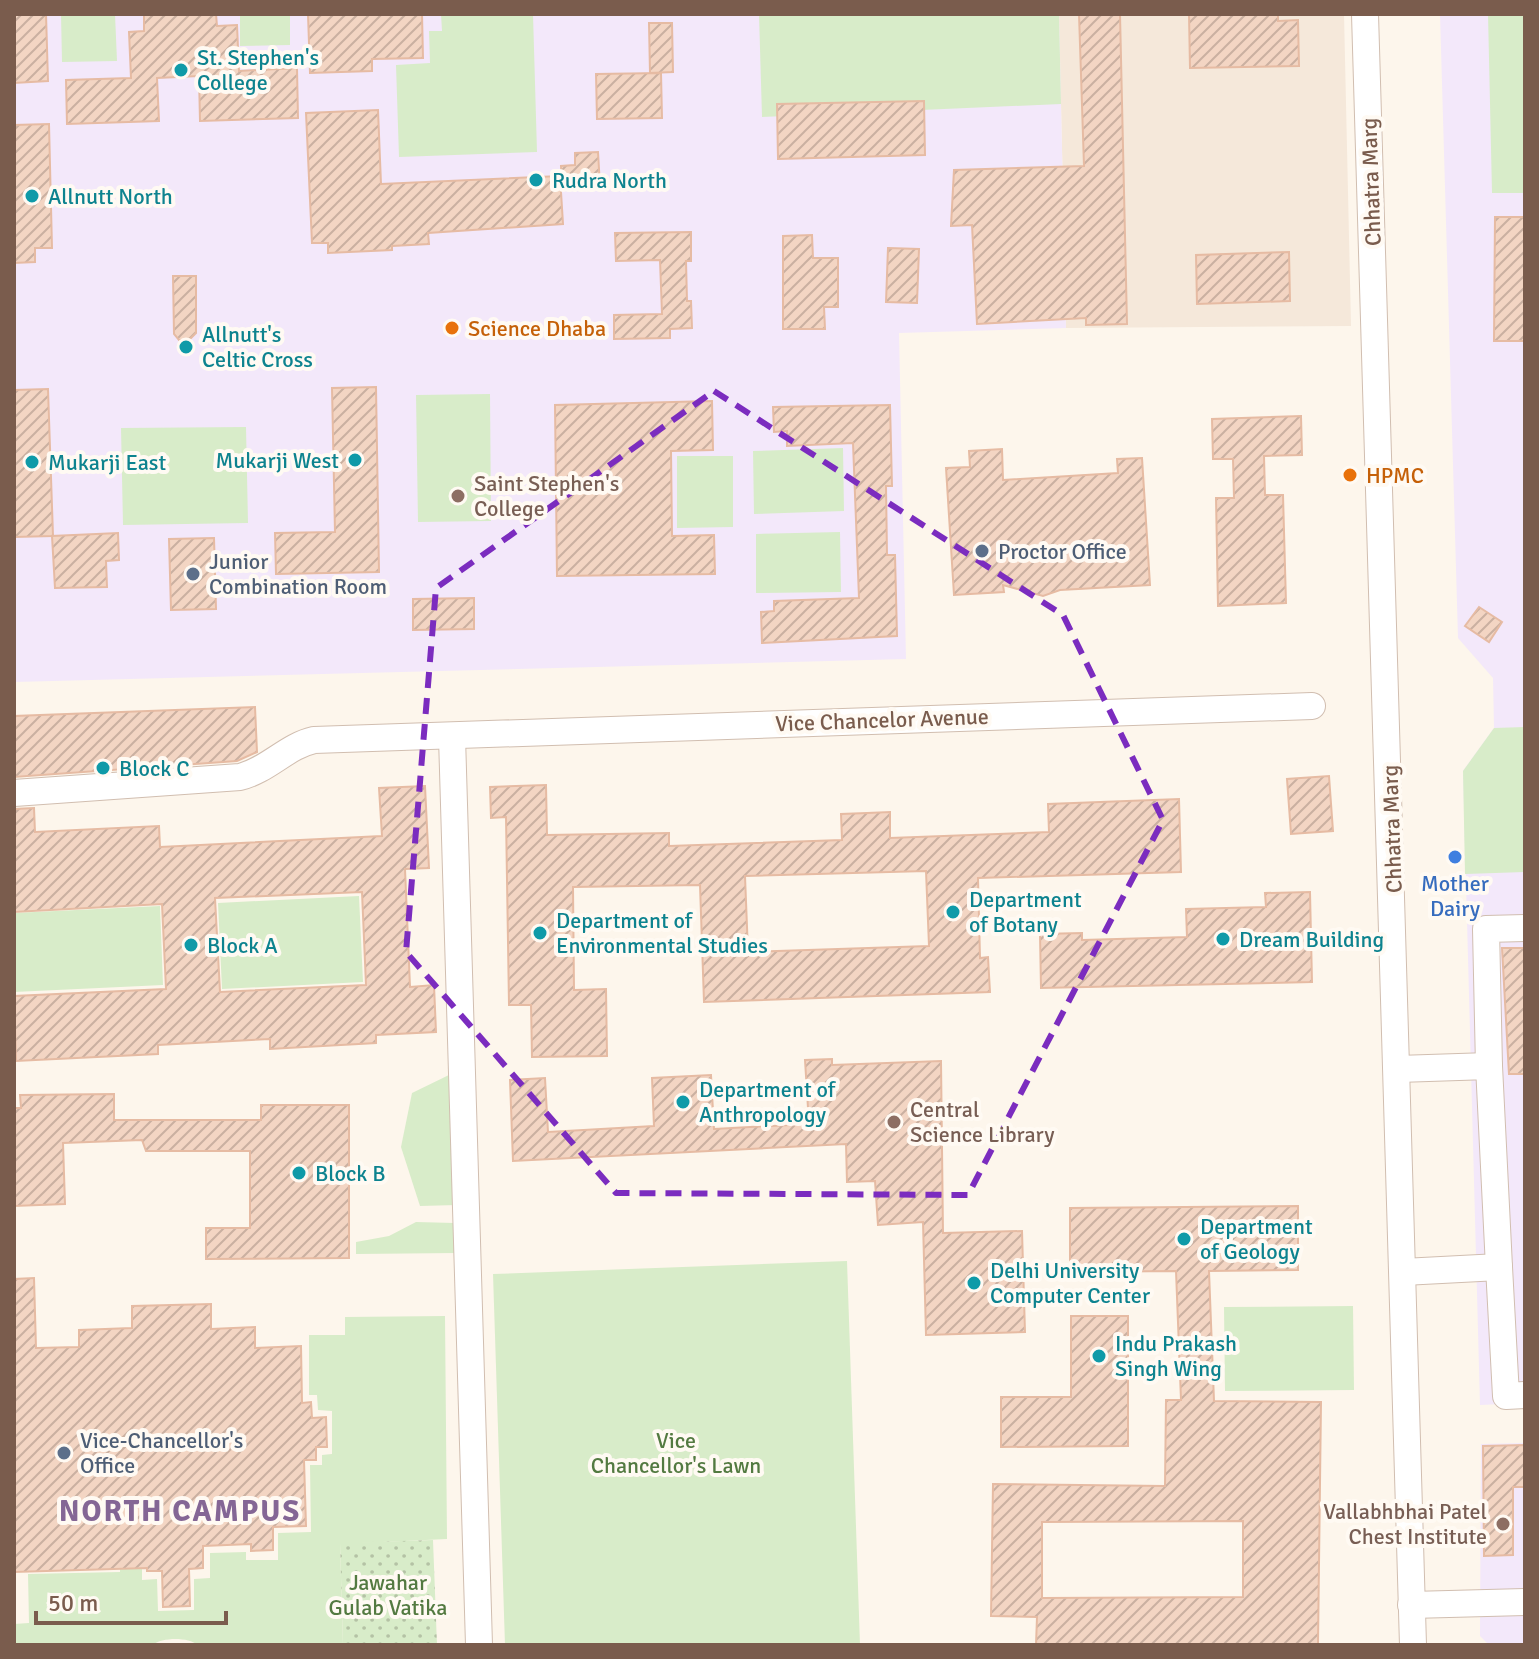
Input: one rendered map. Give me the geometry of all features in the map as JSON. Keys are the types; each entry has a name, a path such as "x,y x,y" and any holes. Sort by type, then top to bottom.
{"street":[{"name":"Chhatra Marg","path":"1365,14 1412,1624"},
{"name":"Vice Chancelor Avenue","path":"14,793 240,777 257,772 301,744 314,740 1312,706"},
{"path":"452,737 479,1645"},
{"path":"1525,928 1486,929 1489,1066 1506,1396 1525,1395"},
{"path":"1398,1069 1489,1066"},
{"path":"1403,1272 1499,1267"},
{"path":"1430,1645 1412,1624 1525,1602"}],"highlighted area":[{"path":"714,391 1063,615 1163,820 968,1195 616,1193 406,952 436,588"}],"shaded area":[{"name":"Saint Stephen's College","path":"14,14 1059,14 1066,328 899,333 906,659 14,682"},
{"path":"1059,14 1344,14 1351,326 1066,328"},
{"path":"1440,14 1525,14 1525,1403 1480,1405 1463,771 1494,728 1493,678 1458,638"},
{"name":"Vallabhbhai Patel Chest Institute","path":"1525,1443 1525,1645 1489,1645 1480,1636 1481,1444"}],"green space":[{"path":"61,14 115,14 117,61 62,62"},
{"path":"240,14 290,14 290,45 240,46"},
{"path":"441,14 533,14 537,152 399,157 396,65 430,63 429,31 442,31"},
{"path":"759,14 1059,14 1061,104 762,117"},
{"path":"1488,14 1525,14 1525,193 1492,193"},
{"path":"490,394 491,521 418,522 416,395"},
{"path":"246,427 248,523 123,525 121,428"},
{"path":"843,448 844,511 754,514 753,451"},
{"path":"677,456 733,456 733,527 677,528"},
{"path":"840,532 841,592 756,593 756,534"},
{"path":"1525,727 1525,872 1465,874 1463,771 1494,728"},
{"path":"359,896 363,982 222,989 218,903"},
{"path":"160,906 163,985 14,992 14,913"},
{"path":"451,1074 457,1205 420,1206 401,1147 412,1093"},
{"path":"416,1222 455,1223 457,1253 356,1254 356,1242 389,1236"},
{"name":"Vice Chancellor's Lawn","path":"847,1261 860,1645 505,1645 493,1274"},
{"path":"1353,1306 1354,1390 1225,1391 1224,1307"},
{"path":"445,1316 447,1539 340,1544 343,1645 198,1645 175,1639 152,1645 14,1645 14,1624 29,1623 28,1574 120,1572 120,1553 142,1553 142,1580 157,1579 158,1611 194,1610 194,1579 210,1578 210,1553 246,1552 246,1560 278,1560 278,1533 311,1532 310,1465 322,1465 322,1455 332,1454 332,1411 318,1410 317,1395 309,1395 309,1335 345,1335 345,1317"},
{"name":"Jawahar Gulab Vatika","path":"433,1540 437,1645 343,1645 340,1543"}],"building":[{"path":"14,14 46,14 48,81 14,83"},
{"name":"St. Stephen's College","path":"144,14 216,14 217,26 237,25 239,71 297,68 298,118 200,121 199,76 157,78 159,121 67,124 66,80 131,78 129,32 144,31"},
{"name":"St. Stephen's College","path":"308,14 422,14 423,58 372,59 372,71 310,73"},
{"path":"1079,14 1120,14 1127,324 1086,325 1086,318 977,324 972,225 951,226 954,170 1084,166"},
{"path":"1189,14 1278,14 1278,21 1298,20 1299,66 1190,68"},
{"path":"649,23 672,23 673,72 650,73"},
{"path":"661,73 662,118 597,119 596,74"},
{"path":"924,101 925,155 778,159 777,104"},
{"name":"Rudra North","path":"378,110 381,184 560,176 563,224 428,233 429,244 392,246 392,250 328,253 328,243 312,243 306,113"},
{"name":"Allnutt North","path":"49,124 52,248 35,248 35,262 14,263 14,125"},
{"path":"598,152 600,186 562,188 561,166 575,165 575,153"},
{"path":"1495,217 1525,217 1525,341 1494,341"},
{"path":"691,232 691,261 686,261 687,301 691,301 692,328 670,329 670,338 614,339 614,315 662,314 660,260 616,261 615,233"},
{"path":"812,235 813,258 838,258 838,307 824,307 825,329 783,329 783,236"},
{"path":"888,248 919,249 917,303 886,302"},
{"path":"1289,252 1290,301 1197,304 1196,255"},
{"path":"173,276 196,276 196,333 189,340 179,340 174,334"},
{"name":"Mukarji West","path":"376,387 379,572 276,574 275,533 335,532 332,388"},
{"name":"Mukarji East","path":"48,389 53,536 14,537 14,390"},
{"path":"712,401 713,450 671,451 672,536 714,535 715,574 557,576 555,405"},
{"path":"890,405 892,486 886,486 887,555 895,555 897,636 762,643 761,612 774,611 774,601 859,598 853,443 787,446 787,431 774,432 773,407"},
{"path":"1301,416 1302,455 1264,456 1265,495 1283,495 1286,603 1218,606 1216,498 1234,498 1233,459 1213,459 1212,419"},
{"path":"1002,449 1003,480 1118,473 1117,459 1142,458 1150,585 1060,590 1043,596 1003,585 1004,592 954,595 946,468 970,467 969,451"},
{"path":"118,533 119,560 106,561 107,587 55,588 52,536"},
{"path":"214,538 216,609 171,610 169,539"},
{"path":"474,598 474,629 413,630 413,599"},
{"path":"1479,607 1502,622 1489,642 1465,626"},
{"name":"Block C","path":"255,707 257,752 237,761 14,777 14,716"},
{"path":"1329,776 1333,831 1291,834 1287,779"},
{"path":"546,785 547,835 669,833 669,846 842,840 841,814 890,812 890,838 1049,832 1048,804 1179,799 1181,872 978,878 980,958 988,957 990,992 704,1002 700,885 573,887 574,990 606,989 607,1056 532,1057 531,1005 509,1005 506,817 491,818 490,787","holes":["926,871 929,946 748,952 745,876"]},
{"name":"Block A","path":"425,786 429,868 405,869 410,987 434,985 436,1032 376,1035 376,1043 270,1049 270,1039 158,1045 158,1054 16,1061 14,996 166,989 162,904 14,912 14,809 34,808 35,832 159,826 160,847 382,836 379,788","holes":["362,892 366,985 220,992 215,898"]},
{"name":"Dream Building","path":"1310,892 1312,982 1041,988 1040,934 1082,933 1082,940 1187,937 1186,909 1266,907 1265,893"},
{"path":"1502,948 1525,948 1525,1074 1509,1074"},
{"path":"832,1059 832,1065 941,1061 943,1233 1022,1231 1025,1332 926,1335 923,1222 878,1225 875,1181 847,1182 846,1144 513,1161 510,1080 545,1078 548,1132 654,1126 652,1078 711,1075 714,1129 809,1124 805,1060"},
{"name":"Block B","path":"114,1094 114,1120 261,1120 261,1105 349,1105 349,1258 206,1259 206,1228 250,1228 250,1151 146,1151 142,1140 63,1143 65,1204 14,1206 14,1108 21,1108 20,1095"},
{"path":"1298,1206 1298,1270 1209,1271 1214,1401 1321,1402 1318,1645 1036,1645 1037,1617 991,1616 993,1484 1165,1486 1166,1400 1181,1400 1176,1271 1070,1272 1070,1208","holes":["1243,1521 1243,1597 1042,1598 1042,1522"]},
{"name":"Vice-Chancellor's Office","path":"34,1278 36,1348 79,1347 79,1330 132,1328 132,1306 211,1304 211,1329 255,1327 255,1348 301,1346 302,1403 311,1402 312,1418 326,1417 327,1447 316,1447 316,1460 304,1460 306,1526 273,1527 273,1550 251,1551 251,1544 203,1546 203,1568 189,1569 190,1606 163,1607 162,1571 147,1571 147,1568 14,1572 14,1279"},
{"name":"Indu Prakash Singh Wing","path":"1071,1316 1128,1316 1128,1446 1001,1447 1001,1397 1071,1397"},
{"path":"1525,1445 1525,1487 1513,1487 1513,1555 1484,1556 1483,1446"}],"place":[{"name":"St. Stephen's College","path":"181,70"},
{"name":"Rudra North","path":"536,180"},
{"name":"Allnutt North","path":"32,196"},
{"name":"Science Dhaba","path":"452,328"},
{"name":"Allnutt's Celtic Cross","path":"186,347"},
{"name":"Mukarji West","path":"355,460"},
{"name":"Mukarji East","path":"32,462"},
{"name":"HPMC","path":"1350,475"},
{"name":"Saint Stephen's College","path":"458,496"},
{"name":"Proctor Office","path":"982,551"},
{"name":"Junior Combination Room","path":"193,574"},
{"name":"Block C","path":"103,768"},
{"name":"Mother Dairy","path":"1455,857"},
{"name":"Department of Botany","path":"953,912"},
{"name":"Department of Environmental Studies","path":"540,933"},
{"name":"Dream Building","path":"1223,939"},
{"name":"Block A","path":"191,945"},
{"name":"Department of Anthropology","path":"683,1102"},
{"name":"Central Science Library","path":"894,1122"},
{"name":"Block B","path":"299,1173"},
{"name":"Department of Geology","path":"1184,1239"},
{"name":"Delhi University Computer Center","path":"974,1283"},
{"name":"Indu Prakash Singh Wing","path":"1099,1356"},
{"name":"Vice-Chancellor's Office","path":"64,1453"},
{"name":"Vallabhbhai Patel Chest Institute","path":"1503,1524"}],"district":[{"name":"NORTH CAMPUS","path":"180,1511"}]}
